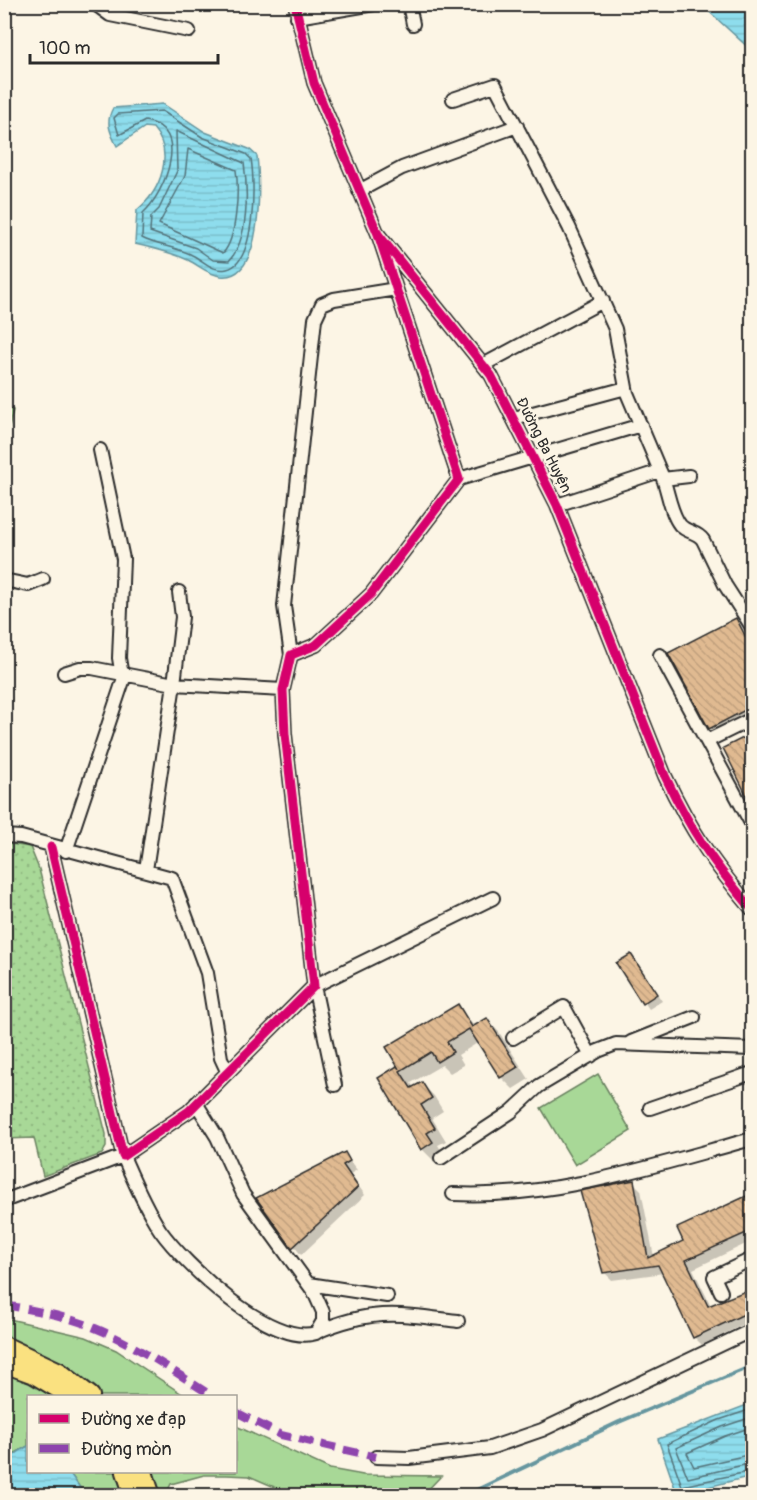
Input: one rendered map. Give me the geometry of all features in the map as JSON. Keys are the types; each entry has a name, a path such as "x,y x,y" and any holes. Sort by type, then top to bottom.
{"highway":[{"path":"4,1346 59,1372 89,1395"},
{"path":"4,1363 34,1374 69,1395"},
{"path":"126,1473 134,1496"},
{"path":"143,1473 151,1496"}],"street":[{"path":"95,4 110,15 189,31"},
{"path":"296,11 374,4"},
{"path":"409,4 413,24"},
{"name":"Đường Ba Huyện","path":"296,11 314,83 378,234 483,365 514,418 557,505 665,776 685,820 710,858 753,909"},
{"path":"453,99 495,85 569,227 615,328 626,388 662,475 678,522 684,529 698,533 704,540 725,585 753,627"},
{"path":"359,191 402,168 518,126"},
{"path":"378,234 459,479"},
{"path":"335,1085 314,986 285,734 283,690 291,655 284,606 315,319 322,304 334,299 396,289"},
{"path":"483,365 603,301"},
{"path":"514,418 626,388"},
{"path":"291,655 316,645 371,594 459,479 641,425"},
{"path":"100,450 123,559 119,658 121,670 125,675"},
{"path":"557,505 662,475 689,476"},
{"path":"4,580 28,585 43,579"},
{"path":"146,870 182,617 179,592"},
{"path":"660,655 753,825"},
{"path":"64,673 80,668 174,684 283,690"},
{"path":"66,851 125,675"},
{"path":"707,741 753,719"},
{"path":"4,836 21,837 172,878 180,894 207,973 221,1058 227,1071"},
{"path":"51,847 123,1156 161,1230 209,1283 277,1327 303,1335 380,1313 458,1321"},
{"path":"4,1201 123,1156 196,1103 314,986 493,898"},
{"path":"513,1038 564,1007 591,1056"},
{"path":"625,1044 694,1017"},
{"path":"441,1158 511,1112 539,1086 616,1044 753,1049"},
{"path":"650,1108 753,1073"},
{"path":"196,1103 217,1137 243,1194 309,1284 323,1312 323,1322 316,1333"},
{"path":"453,1194 492,1196 559,1187 753,1139"},
{"path":"721,1292 714,1277 753,1259"},
{"path":"309,1284 387,1296"},
{"path":"376,1458 421,1457 490,1448 542,1431 753,1330"}],"green space":[{"path":"4,408 13,410 5,446"},
{"path":"4,843 30,847 39,869 106,1134 106,1147 102,1154 43,1176 34,1138 5,1139"},
{"path":"598,1074 631,1131 575,1165 541,1108"},
{"path":"5,1318 86,1337 116,1350 184,1395 99,1395 68,1366 5,1340"},
{"path":"5,1372 54,1395 27,1395 27,1447 10,1456 5,1464"},
{"path":"237,1426 330,1469 363,1475 441,1476 423,1495 293,1495 249,1476 204,1475 171,1484 166,1494 157,1496 149,1473 237,1473"},
{"path":"70,1473 117,1473 125,1495 85,1495"}],"water":[{"path":"702,5 746,5 752,11 752,51"},
{"path":"163,104 205,132 249,149 257,156 259,186 256,228 252,247 245,263 235,273 216,275 175,255 135,244 137,210 153,193 158,182 164,160 163,149 160,138 153,128 145,127 117,146 111,132 109,118 113,108"},
{"path":"752,1403 752,1476 688,1492 676,1491 658,1439"},
{"path":"27,1447 27,1473 70,1473 85,1495 5,1495 6,1465 13,1456"}],"building":[{"path":"736,618 753,651 753,706 709,729 668,653"},
{"path":"753,733 753,808 723,748"},
{"path":"631,954 657,994 642,1004 616,963"},
{"path":"458,1004 472,1027 487,1018 518,1067 500,1078 469,1029 447,1042 453,1052 437,1062 431,1052 400,1071 411,1088 422,1082 432,1098 421,1105 435,1128 427,1133 433,1142 421,1150 378,1078 397,1066 399,1069 386,1047"},
{"path":"345,1152 350,1161 343,1165 358,1187 292,1248 256,1198"},
{"path":"634,1180 648,1258 683,1241 677,1228 753,1193 753,1230 686,1260 708,1306 753,1288 753,1310 693,1338 658,1265 603,1273 580,1191"}],"waterway":[{"path":"464,1496 619,1422 752,1366"}],"marked path":[{"path":"4,1305 39,1311 95,1328 170,1368 210,1395"},
{"path":"237,1413 281,1435 376,1457"}],"cycle path":[{"path":"295,4 314,83 378,234 491,375 557,505 665,776 684,814 704,846 752,909"},
{"path":"51,847 123,1156 189,1111 314,986 285,734 283,690 291,655 316,645 371,594 459,479 378,234"}]}
